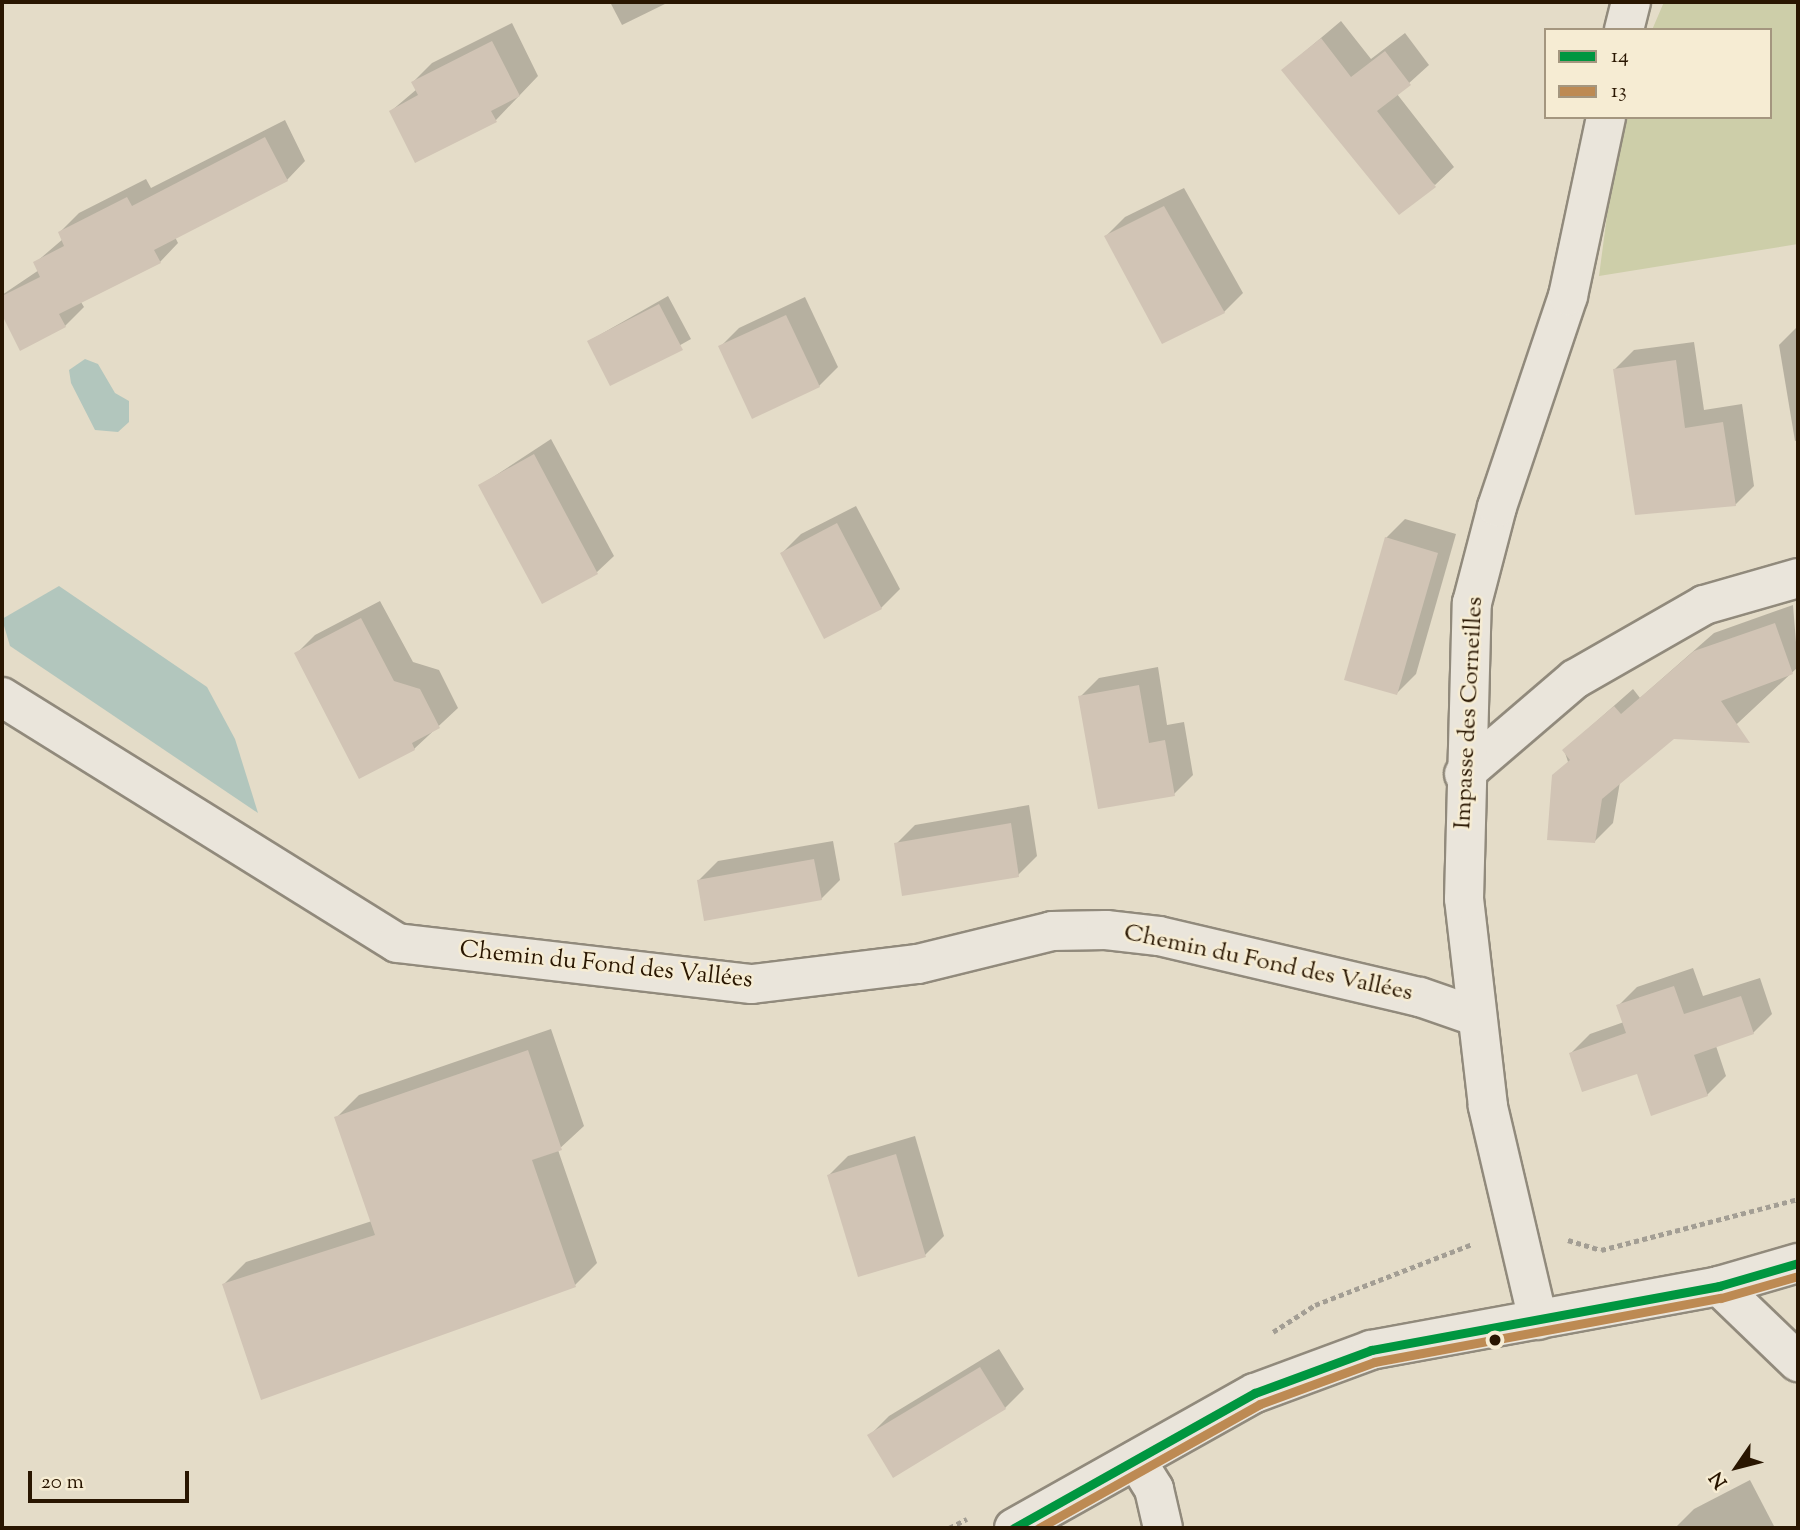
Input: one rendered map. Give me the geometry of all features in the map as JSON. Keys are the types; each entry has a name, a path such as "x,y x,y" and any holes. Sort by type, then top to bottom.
{"street":[{"path":"1625,28 1630,2"},
{"name":"Impasse des Corneilles","path":"1538,1320 1488,1106 1475,1016 1464,899 1464,774 1472,603 1497,507 1568,296 1606,119"},
{"path":"1464,774 1575,679 1704,606 1798,578"},
{"name":"Chemin du Fond des Vallées","path":"2,696 397,943 752,984 918,964 1052,931 1106,930 1159,936 1420,996 1475,1016"},
{"path":"1014,1528 1255,1393 1371,1350 1719,1286 1798,1263"},
{"path":"1719,1286 1798,1362"},
{"path":"1136,1460 1154,1489 1163,1528"}],"path":[{"path":"1571,1240 1601,1250 1798,1199"}],"green space":[{"path":"1664,2 1798,2 1798,244 1599,276 1620,119 1772,119 1772,28 1653,28"}],"shaded area":[{"path":"85,359 98,364 115,393 129,401 129,422 118,432 95,430 71,383 69,370"},
{"path":"59,586 207,687 235,739 258,813 10,646 2,619"}],"building":[{"path":"1321,38 1351,77 1385,51 1411,85 1377,111 1436,187 1399,215 1281,70"},
{"path":"492,41 520,96 491,111 497,122 415,163 389,111 418,95 411,82"},
{"path":"265,137 288,181 154,250 161,263 59,314 66,327 20,351 2,315 2,296 40,277 33,262 64,246 58,232 127,197 132,206"},
{"path":"1164,206 1225,313 1162,344 1104,236"},
{"path":"659,304 683,350 610,386 587,341"},
{"path":"786,315 820,387 752,419 718,346"},
{"path":"1676,360 1685,428 1723,422 1736,506 1635,515 1613,369"},
{"path":"534,454 598,574 542,604 478,485"},
{"path":"837,523 882,609 824,639 780,553"},
{"path":"1385,537 1438,553 1397,695 1344,680"},
{"path":"361,618 394,681 420,689 440,728 412,743 415,750 359,779 294,653"},
{"path":"1775,623 1793,674 1721,701 1750,743 1674,739 1602,799 1595,843 1547,840 1552,775 1570,760 1562,750 1614,706 1621,714 1694,651"},
{"path":"1139,685 1149,743 1165,740 1175,796 1098,809 1078,696"},
{"path":"1011,823 1019,877 902,896 894,843"},
{"path":"814,859 822,900 704,921 697,880"},
{"path":"1674,986 1684,1014 1741,996 1754,1034 1694,1055 1708,1096 1651,1116 1637,1074 1582,1092 1569,1053 1626,1033 1616,1005"},
{"path":"528,1050 562,1150 532,1160 576,1287 261,1400 222,1284 375,1235 334,1117"},
{"path":"896,1154 926,1257 858,1277 827,1175"},
{"path":"980,1367 1006,1409 893,1478 867,1435"}],"transit line":[{"name":"14","path":"1014,1528 1255,1393 1371,1350 1719,1286 1798,1263"},
{"name":"13","path":"1039,1528 1260,1404 1374,1362 1721,1298 1798,1276"}]}
